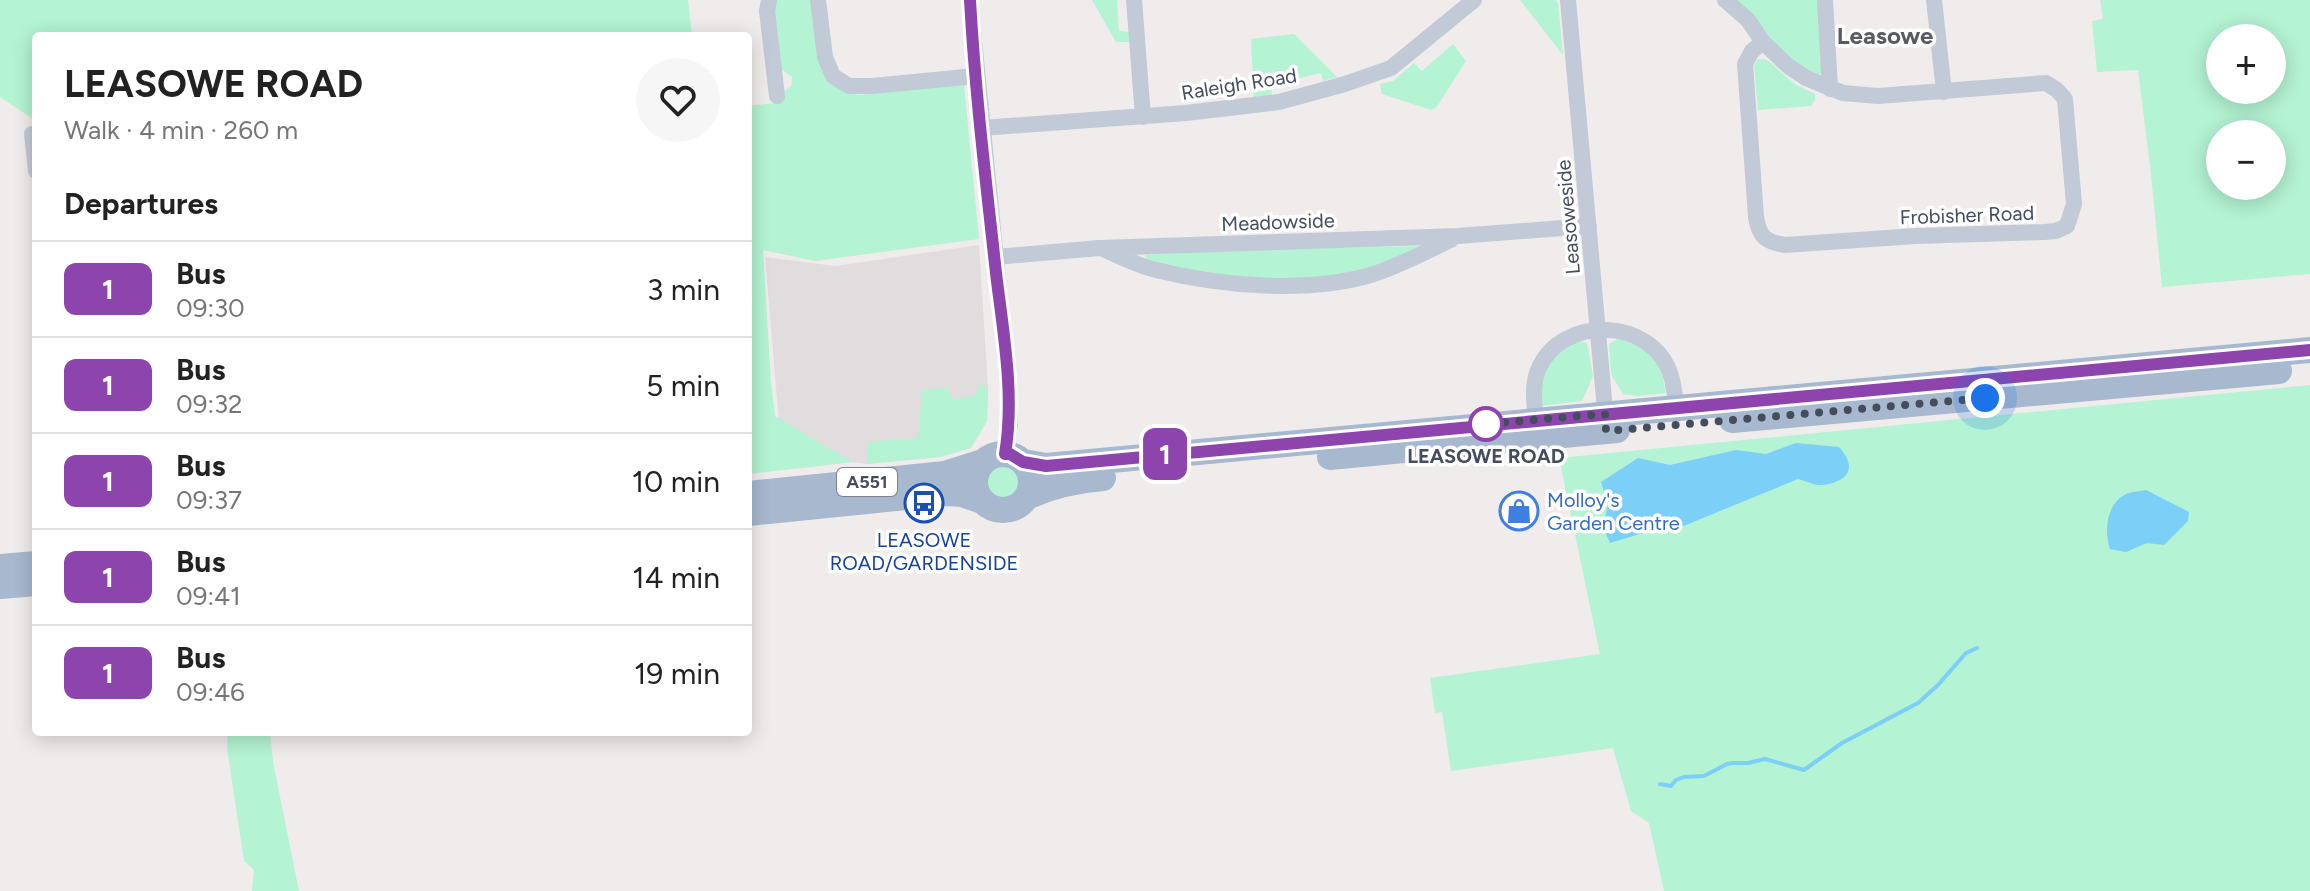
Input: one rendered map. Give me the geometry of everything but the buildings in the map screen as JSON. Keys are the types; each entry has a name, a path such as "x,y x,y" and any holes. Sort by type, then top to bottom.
{"main road":[{"name":"A551","path":"752,494 945,474 1004,459 1046,466 1536,419 1606,422 1676,407 2310,350"},
{"name":"A551","path":"1029,496 1073,481 1606,422 2310,368"},
{"path":"1004,459 1031,477 1029,496 1016,508 1007,511 991,508 982,501 975,480 978,468 1004,459"},
{"name":"A551","path":"752,513 946,493 962,494 982,501"},
{"path":"0,567 32,564"},
{"path":"0,586 32,583"}],"street":[{"path":"769,0 767,11 777,96"},
{"path":"818,0 825,57 833,76 849,86 976,76"},
{"path":"970,0 1005,349 1010,425 1004,459"},
{"path":"1134,0 1143,117"},
{"path":"1444,0 1456,14"},
{"name":"Raleigh Road","path":"982,128 1235,109 1279,102 1391,68 1474,0"},
{"name":"Leasoweside","path":"1568,0 1606,422"},
{"path":"1725,0 1748,20 1763,42"},
{"path":"1825,0 1830,89"},
{"path":"1934,0 1944,92"},
{"name":"Frobisher Road","path":"1763,42 1788,66 1830,89 1878,96 2046,83 2065,99 2074,204 2067,226 2044,232 1916,236 1785,245 1769,242 1758,230 1756,217 1745,64 1752,51 1763,42"},
{"name":"Meadowside","path":"995,257 1099,248 1458,236 1589,226"},
{"name":"Meadowside","path":"1099,248 1153,270 1228,284 1286,285 1334,282 1371,275 1406,262 1458,236"},
{"path":"1536,419 1534,385 1544,359 1553,347 1571,335 1598,329 1620,331 1646,342 1665,363 1671,375 1676,407"}],"shaded area":[{"path":"979,245 988,388 987,421 971,448 940,457 783,470 765,257 835,266"}],"green space":[{"path":"0,0 688,0 692,32 32,32 32,118 0,97"},
{"path":"777,0 812,0 835,86 858,95 964,84 979,239 815,261 763,250 775,416 852,462 752,474 752,106 783,102 784,92 791,86 792,77 778,67 773,3"},
{"path":"1092,0 1117,0 1119,31 1129,32 1129,42 1116,42"},
{"path":"1520,0 1556,0 1563,55"},
{"path":"1733,0 1819,0 1823,71 1818,77 1792,61"},
{"path":"2100,0 2310,0 2310,274 2162,287 2138,70 2097,72 2092,21 2103,19"},
{"path":"1294,34 1337,77 1323,81 1321,73 1271,85 1272,96 1254,100 1251,39"},
{"path":"1453,44 1466,61 1436,108 1431,110 1382,94 1380,84 1393,81 1414,63 1422,71"},
{"path":"1758,59 1770,62 1792,81 1815,94 1811,106 1758,110 1754,66"},
{"path":"1421,246 1419,252 1349,274 1282,281 1215,278 1148,263 1145,255 1237,250"},
{"path":"1619,338 1653,356 1661,370 1666,393 1623,394 1611,374 1609,344"},
{"path":"1578,341 1587,343 1593,376 1582,401 1541,406 1540,383 1548,360"},
{"path":"981,384 988,388 987,421 971,448 940,457 867,464 868,442 918,438 922,390 948,388 952,399 974,396"},
{"path":"2310,385 2310,891 1664,891 1649,823 1631,811 1613,748 1451,771 1442,712 1435,713 1430,678 1600,654 1559,458"},
{"path":"1004,465 1016,470 1021,482 1016,494 1004,499 992,494 987,482 992,470"},
{"path":"228,736 270,736 299,891 252,891 254,870 244,861"}],"water":[{"path":"1796,443 1839,447 1848,461 1848,472 1839,480 1823,485 1798,479 1669,532 1650,531 1610,543 1603,527 1608,505 1601,482 1638,458 1670,465 1736,450 1766,454"},
{"path":"2146,490 2189,512 2188,521 2164,545 2147,543 2126,552 2110,549 2107,526 2114,504 2126,494"}],"waterway":[{"path":"1660,784 1671,786 1676,780 1704,776 1727,764 1765,759 1804,770 1842,743 1918,703 1966,653 1977,648"}],"bus line":[{"name":"1","path":"970,0 1005,349 1010,425 1005,454 1023,462 1046,466 2310,350"}],"place":[{"name":"LEASOWE ROAD","path":"1486,424"},
{"name":"LEASOWE ROAD/GARDENSIDE","path":"924,503"},
{"name":"Molloy's Garden Centre","path":"1519,511"}],"district":[{"name":"Leasowe","path":"1885,36"}],"route":[{"path":"1486,424 1474,425 1605,414 1606,431 1985,398"}]}
